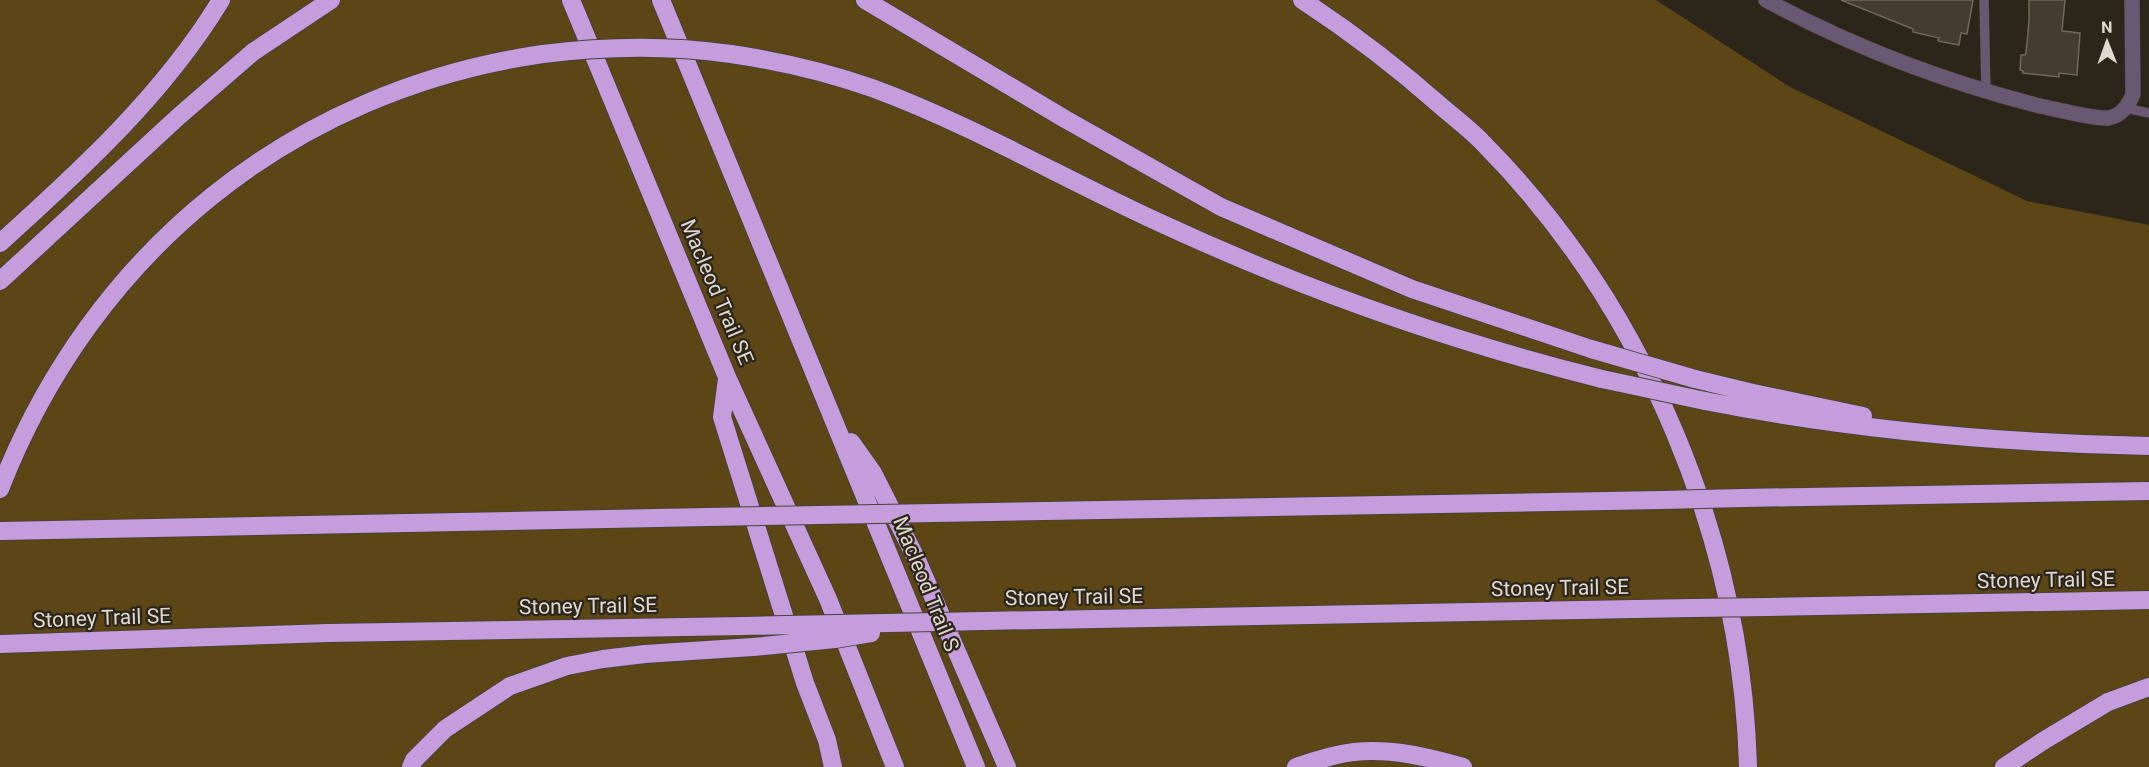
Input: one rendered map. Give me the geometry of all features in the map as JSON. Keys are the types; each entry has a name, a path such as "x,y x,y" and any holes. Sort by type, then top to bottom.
{"highway":[{"path":"0,243 136,112 201,34 221,0"},
{"path":"0,281 178,117 253,52 331,0"},
{"name":"Macleod Trail SE","path":"570,0 728,377 828,599 895,767"},
{"path":"661,0 834,417 873,473 917,560 1007,767"},
{"path":"865,0 1065,119 1221,207 1412,289 1591,349 1695,379 1949,436"},
{"path":"1302,0 1349,30 1484,143 1545,213 1599,288 1629,339 1674,427 1692,473 1721,570 1736,639 1748,767"},
{"path":"0,489 36,409 77,340 118,287 148,254 215,193 283,146 361,105 445,75 502,60 618,47 674,48 731,54 797,66 872,88 972,131 1155,221 1297,282 1462,340 1602,379 1705,401 1833,423 1949,436 2050,443 2149,446"},
{"path":"728,377 722,417 806,683 827,741 833,767"},
{"name":"Macleod Trail S","path":"834,417 976,767"},
{"path":"0,531 2149,491"},
{"name":"Stoney Trail SE","path":"1,644 340,633 2149,600"},
{"path":"411,767 414,760 445,729 478,705 510,686 567,666 645,654 835,639 935,622"},
{"path":"2004,767 2108,702 2149,687"},
{"path":"1296,767 1354,752 1393,751 1463,767"}],"street":[{"path":"1766,0 1828,32 1898,61 1986,92 2055,109 2107,118 2126,108 2133,94 2132,0"}],"lane":[{"path":"1984,0 1986,92"},
{"path":"2126,108 2149,113"}],"shaded area":[{"path":"0,0 1656,0 1790,87 2027,201 2149,225 2149,767 0,767"}],"building":[{"path":"1841,0 1973,0 1967,34 1961,33 1959,45 1938,41 1939,38 1913,32 1913,29"},
{"path":"2029,0 2065,0 2062,31 2080,33 2077,75 2059,73 2059,77 2023,73 2020,70 2021,55 2026,53"}]}
